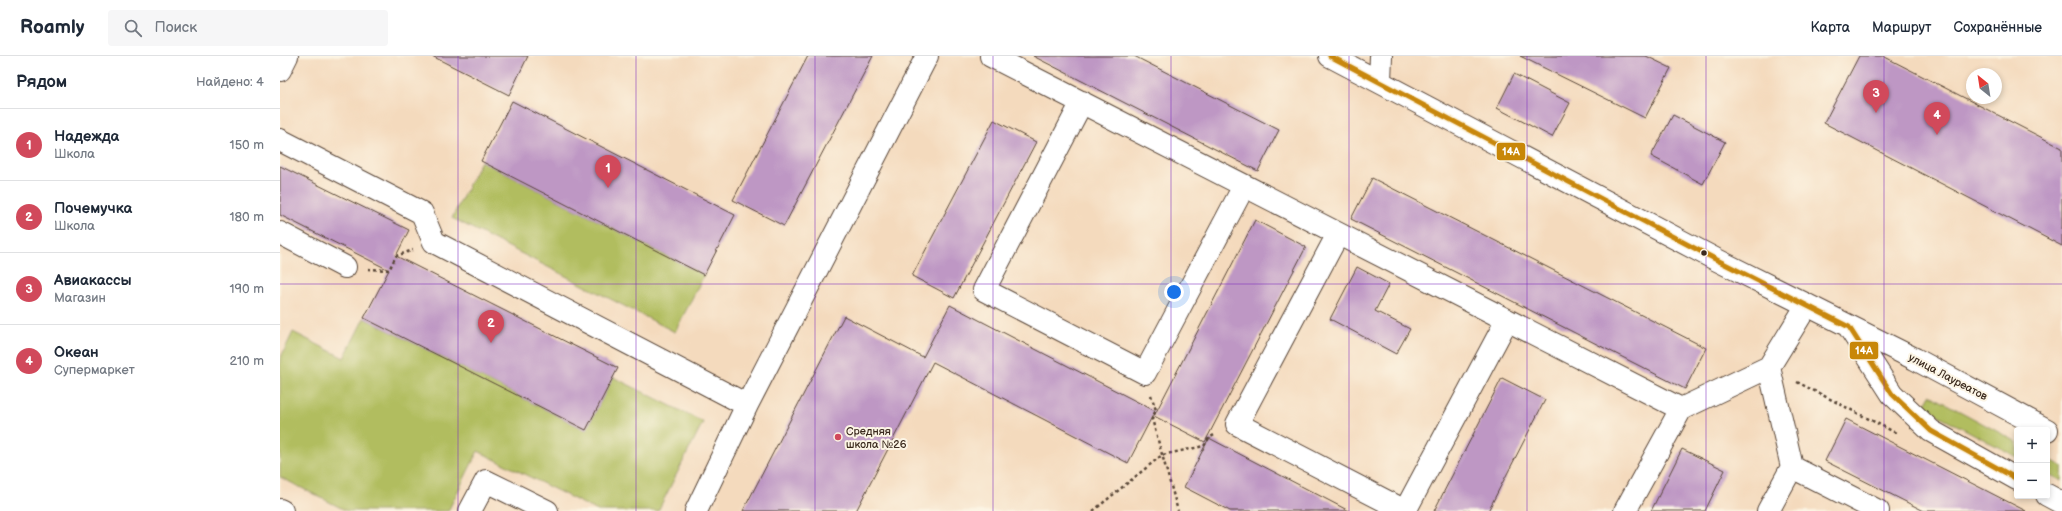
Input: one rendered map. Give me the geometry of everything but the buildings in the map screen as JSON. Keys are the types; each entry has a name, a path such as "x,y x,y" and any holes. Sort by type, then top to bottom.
{"street":[{"path":"280,70 287,56"},
{"path":"696,511 747,405 927,56"},
{"path":"991,56 1681,409"},
{"name":"улица Лауреатов","path":"1330,56 1380,81 1717,260 1915,359 2041,427"},
{"path":"1380,81 1381,56"},
{"path":"1082,102 984,290 1145,373 1244,186"},
{"path":"280,140 422,213 434,242 747,405"},
{"path":"280,232 345,267"},
{"path":"1338,234 1237,424 1405,511 1507,320"},
{"path":"1625,511 1681,409 1769,367 1807,306"},
{"path":"1849,327 1892,394 1931,431 2014,477"},
{"path":"1768,511 1792,467 1769,367"},
{"name":"улица Лауреатов","path":"2050,432 2062,438"},
{"path":"1792,467 1878,511"},
{"path":"470,511 486,481 547,511"},
{"path":"2050,497 2062,503"}],"path":[{"path":"345,267 389,270 396,256 434,242"},
{"path":"1769,367 1903,437"},
{"path":"1145,373 1156,410 1152,419 1178,511"},
{"path":"1093,511 1162,455 1204,446 1209,438 1237,424"}],"green space":[{"path":"481,161 704,275 675,332 452,218"},
{"path":"364,318 586,430 613,377 703,422 658,511 598,511 478,451 448,511 347,511 280,477 280,359 293,332 344,358"},
{"path":"1930,395 2014,440 2014,455 1923,407"},
{"path":"2050,460 2062,466 2062,481 2050,475"}],"transit line":[{"name":"14А","path":"1330,56 1717,260 1849,327 1892,394 1931,431 2014,477"}],"place":[{"name":"Авиакассы","path":"1876,113"},
{"name":"Океан","path":"1937,135"},
{"name":"Надежда","path":"608,188"},
{"name":"Почемучка","path":"491,343"},
{"name":"Средняя школа №26","path":"838,437"}]}
